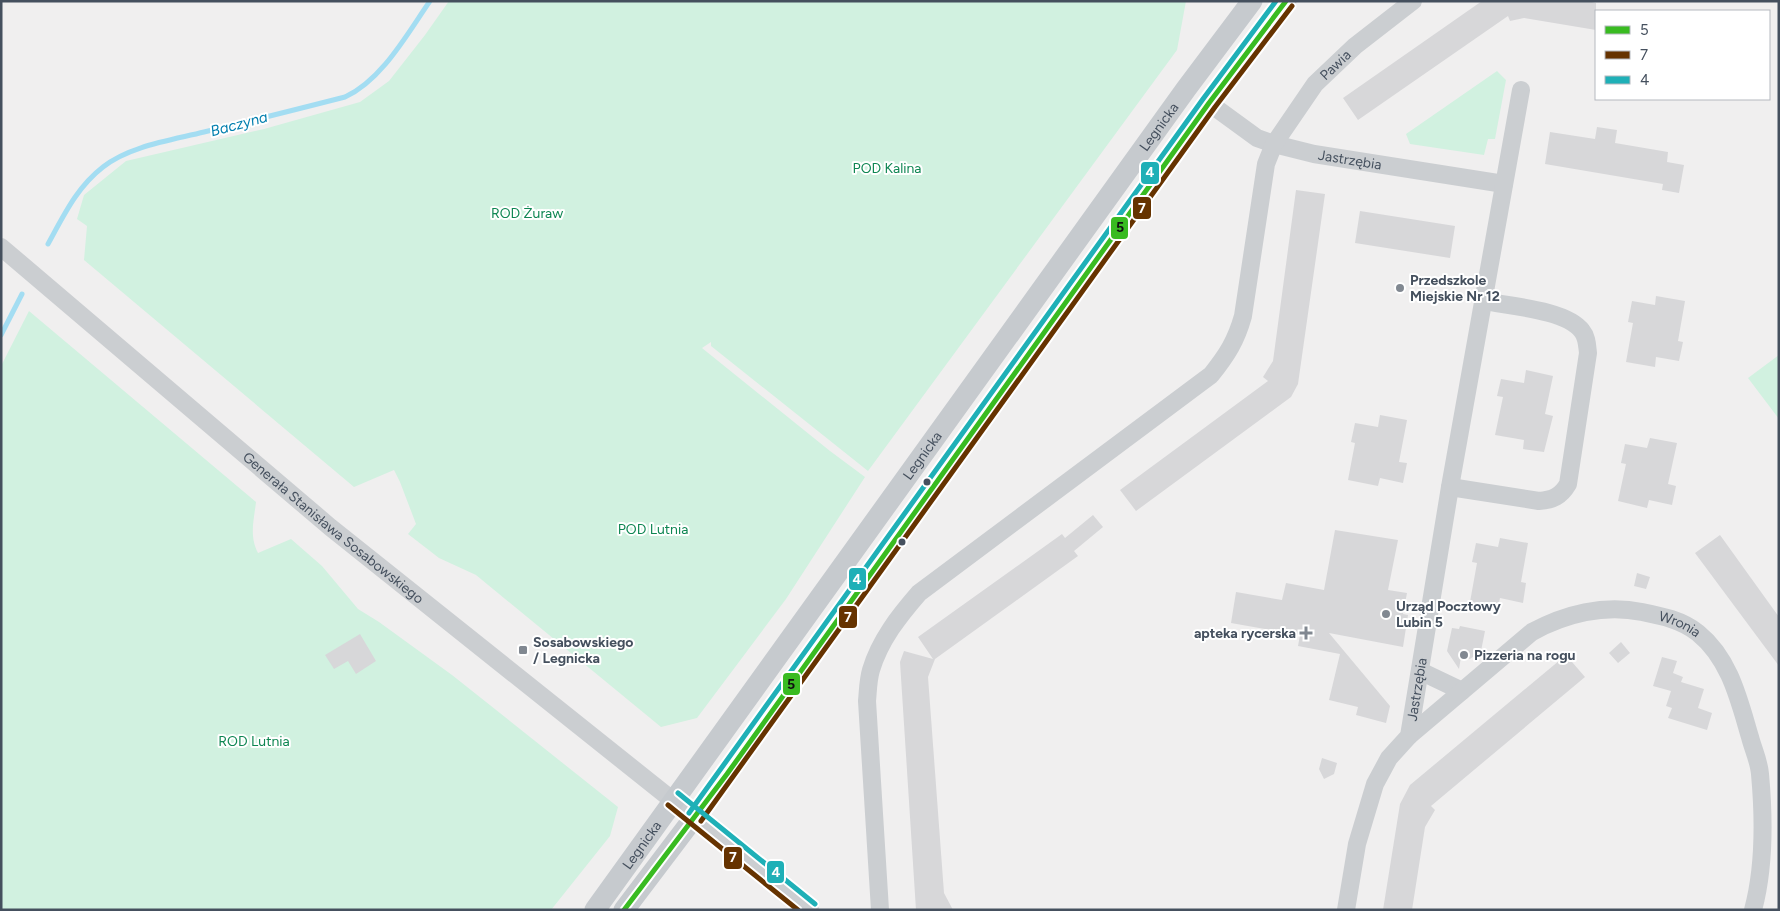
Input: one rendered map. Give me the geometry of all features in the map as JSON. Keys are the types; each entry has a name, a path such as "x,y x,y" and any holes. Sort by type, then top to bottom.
{"main road":[{"name":"Legnicka","path":"595,910 673,799 1186,89 1252,1"},
{"name":"Legnicka","path":"624,910 695,817 1208,103 1286,1"}],"street":[{"name":"Pawia","path":"1274,144 1319,80 1355,46 1413,1"},
{"name":"Jastrzębia","path":"1346,910 1357,844 1375,784 1389,758 1409,736 1450,487 1521,90"},
{"name":"Jastrzębia","path":"1208,103 1257,138 1274,144 1314,154 1504,184"},
{"path":"880,910 867,702 871,670 881,646 898,617 919,593 1211,375 1228,354 1238,336 1243,316 1266,164 1274,144"},
{"name":"Generała Stanisława Sosabowskiego","path":"1,247 330,527 810,910"},
{"path":"1450,487 1539,502 1551,500 1563,493 1568,484 1588,353 1586,339 1582,331 1572,321 1560,315 1484,301"},
{"name":"Wronia","path":"1409,736 1532,632 1551,623 1586,612 1616,608 1668,618 1685,624 1699,634 1721,659 1730,675 1760,771 1763,846 1753,910"},
{"path":"1420,671 1462,691"}],"green space":[{"path":"449,1 1186,1 1177,50 868,471 711,346 711,342 702,348 865,477 786,599 697,718 661,727 476,575 439,558 408,534 416,524 394,470 354,487 84,260 87,226 77,219 84,195 126,161 264,129 360,102 389,81"},
{"path":"1497,71 1506,80 1495,139 1488,139 1484,155 1410,144 1406,134"},
{"name":"ROD Lutnia","path":"29,311 256,502 253,534 258,553 291,539 322,566 358,609 452,675 618,807 610,836 551,910 1,910 1,366"},
{"path":"1779,355 1779,419 1748,378"}],"building":[{"path":"1482,1 1588,1 1596,3 1595,30 1524,18 1510,21 1508,16 1358,120 1343,98"},
{"path":"1597,127 1617,130 1615,143 1668,152 1667,162 1684,165 1679,193 1662,190 1663,184 1545,164 1550,132 1595,139"},
{"path":"1296,190 1325,194 1298,384 1291,397 1136,511 1120,490 1268,381 1263,377 1273,361"},
{"path":"1360,211 1455,226 1450,258 1355,243"},
{"path":"1656,296 1685,301 1678,341 1683,342 1679,361 1656,357 1655,367 1626,362 1633,323 1628,322 1632,301 1655,305"},
{"path":"1526,370 1553,376 1545,414 1553,416 1544,452 1523,449 1524,440 1495,435 1503,397 1497,396 1501,379 1524,383"},
{"path":"1380,415 1407,420 1399,462 1407,463 1403,483 1380,478 1378,486 1348,480 1355,443 1351,442 1355,423 1378,427"},
{"path":"1650,438 1677,443 1668,484 1676,486 1672,505 1649,500 1647,508 1618,501 1626,464 1621,463 1625,444 1647,448"},
{"path":"1093,515 1103,527 1074,551 1078,556 935,659 928,677 944,893 953,910 916,910 900,662 904,651 933,659 918,637 1062,534 1065,538"},
{"path":"1335,530 1398,540 1388,590 1407,593 1403,614 1408,615 1403,647 1329,633 1390,706 1386,723 1356,715 1358,707 1329,700 1340,654 1298,646 1300,635 1231,623 1236,592 1282,600 1286,583 1324,590"},
{"path":"1720,535 1779,617 1779,666 1695,553"},
{"path":"1500,538 1528,543 1521,582 1526,583 1523,603 1500,598 1498,608 1470,602 1477,563 1472,562 1476,543 1498,547"},
{"path":"1637,573 1650,577 1646,589 1634,586"},
{"path":"1460,626 1485,631 1481,651 1470,659 1461,657 1459,669 1447,651 1452,628 1459,629"},
{"path":"360,634 376,661 356,674 348,661 334,669 325,655"},
{"path":"1621,642 1630,653 1618,663 1609,653"},
{"path":"1566,655 1585,677 1431,806 1435,810 1425,827 1412,910 1383,910 1400,804 1410,785"},
{"path":"1662,657 1677,661 1673,673 1683,677 1681,682 1704,689 1698,708 1712,713 1707,730 1668,718 1672,708 1666,706 1671,691 1653,686"},
{"path":"1322,758 1337,763 1334,774 1324,779 1319,769"}],"waterway":[{"name":"Baczyna","path":"48,244 78,193 94,175 113,160 138,149 165,141 345,97 371,79 382,68 430,1"},
{"name":"Baczyna","path":"1,335 22,294"}],"transit line":[{"name":"4","path":"689,813 1203,99 1276,1"},
{"name":"5","path":"624,910 727,774 1209,103 1286,1"},
{"name":"7","path":"701,821 1215,107 1292,6"},
{"name":"4","path":"678,793 815,904"},
{"name":"7","path":"668,805 798,910"}],"place":[{"name":"Przedszkole Miejskie Nr 12","path":"1400,288"},
{"name":"Urząd Pocztowy Lubin 5","path":"1386,614"},
{"name":"apteka rycerska","path":"1306,633"},
{"name":"Sosabowskiego / Legnicka","path":"523,650"},
{"name":"Pizzeria na rogu","path":"1464,655"}],"park label":[{"name":"POD Kalina","path":"887,168"},
{"name":"ROD Żuraw","path":"527,213"},
{"name":"POD Lutnia","path":"653,529"}]}
